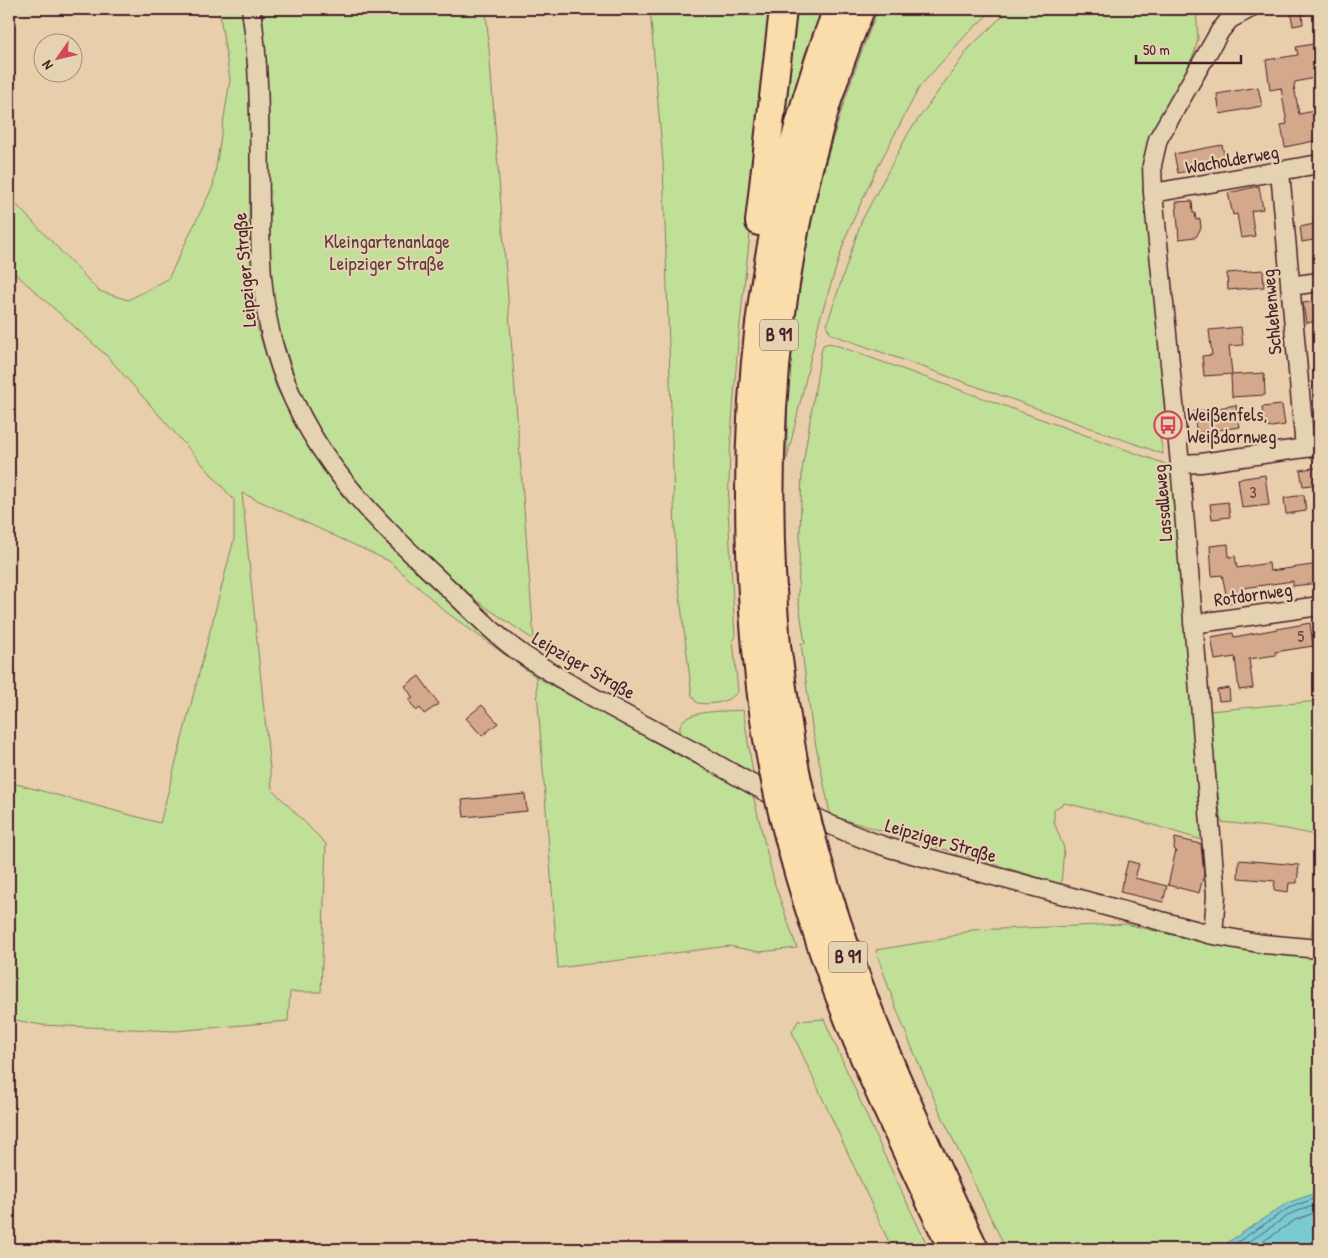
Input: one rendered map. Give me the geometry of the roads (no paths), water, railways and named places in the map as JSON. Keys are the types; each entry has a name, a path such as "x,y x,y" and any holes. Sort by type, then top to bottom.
{"highway":[{"path":"755,344 748,317 783,9"},
{"name":"B 91","path":"837,9 819,56 782,188 755,344 747,506 766,648 767,739 777,789 798,873 822,948 862,1054 952,1249"},
{"name":"B 91","path":"861,9 840,65 812,158 792,245 784,295 773,396 769,492 773,594 766,648 790,737 803,801 835,917 856,979 884,1052 975,1249"}],"street":[{"name":"Leipziger Straße","path":"251,9 257,79 263,286 274,349 297,408 323,454 357,498 410,552 493,630 526,657 829,825 890,848 1212,935 1264,944 1319,948"},
{"name":"Lassalleweg","path":"1212,935 1216,895 1180,464 1153,193 1152,165 1158,139 1220,31 1230,19 1248,9"},
{"name":"Wacholderweg","path":"1153,193 1319,164"},
{"name":"Schlehenweg","path":"1280,172 1290,286 1312,448"},
{"path":"1290,286 1319,282"},
{"path":"1180,464 1201,463 1312,448"},
{"name":"Rotdornweg","path":"1194,624 1319,606"}],"water":[{"path":"1319,1192 1319,1249 1218,1249 1287,1203"}],"place":[{"name":"Weißenfels, Weißdornweg","path":"1168,425"}],"park label":[{"name":"Kleingartenanlage Leipziger Straße","path":"387,252"}]}
